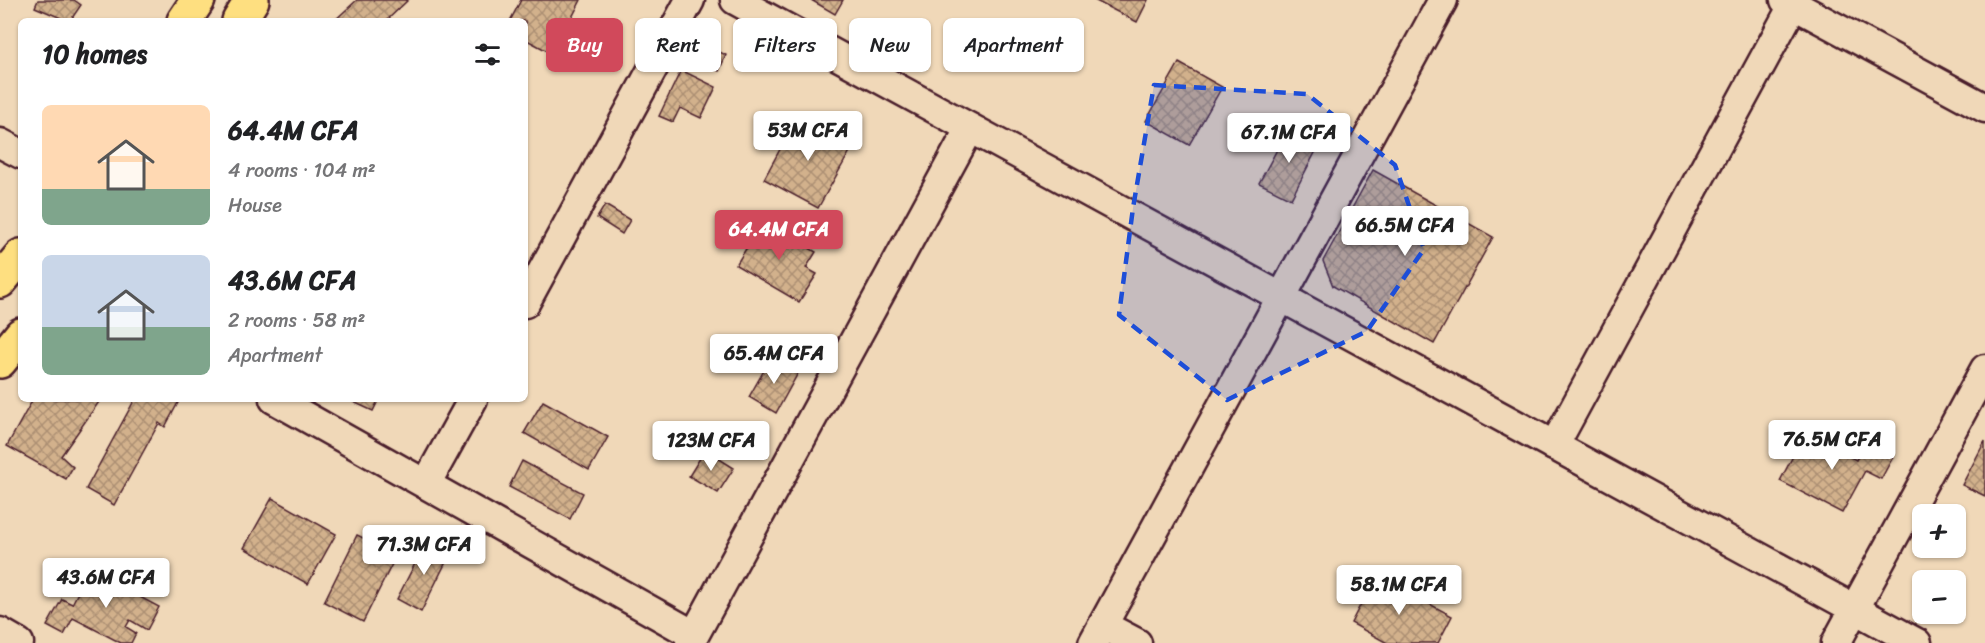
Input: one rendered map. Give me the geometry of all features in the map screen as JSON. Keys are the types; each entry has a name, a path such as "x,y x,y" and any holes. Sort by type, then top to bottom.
{"main road":[{"path":"186,18 198,0"},
{"path":"240,18 252,0"},
{"path":"0,280 18,259"},
{"path":"0,361 18,339"}],"street":[{"path":"528,297 690,0"},
{"path":"735,0 1917,643"},
{"path":"1137,643 1098,634 1439,1"},
{"path":"1554,446 1792,2 1985,108"},
{"path":"279,402 426,484 692,639 970,128"},
{"path":"0,143 18,152"},
{"path":"1836,643 1985,369"},
{"path":"426,484 471,402"},
{"path":"0,632 19,643"}],"highlighted area":[{"path":"1154,85 1307,94 1395,165 1424,249 1367,331 1227,400 1119,315 1133,208"}],"building":[{"path":"38,0 74,0 81,5 72,18 61,18 35,7"},
{"path":"357,0 408,0 389,18 337,18"},
{"path":"521,0 581,0 572,18 546,18 546,50 528,41 528,18 512,18"},
{"path":"811,0 843,0 835,14"},
{"path":"1094,0 1148,0 1137,22"},
{"path":"721,53 726,55 721,66"},
{"path":"1179,63 1222,87 1189,145 1146,121"},
{"path":"680,72 685,72 716,87 701,118 680,108 673,122 659,116"},
{"path":"798,116 853,146 818,208 764,179"},
{"path":"1288,129 1319,145 1291,199 1259,183"},
{"path":"1373,170 1493,237 1434,344 1333,286 1323,261"},
{"path":"605,205 630,220 622,234 597,218"},
{"path":"763,221 816,252 806,268 817,274 799,302 736,265"},
{"path":"771,358 798,373 776,413 749,397"},
{"path":"543,401 608,437 589,470 524,433"},
{"path":"31,402 99,402 61,456 73,467 66,479 7,446"},
{"path":"133,402 178,402 165,427 159,423 114,505 86,489"},
{"path":"354,402 378,402 373,411"},
{"path":"1805,433 1856,460 1865,442 1893,457 1881,479 1865,471 1842,513 1780,481"},
{"path":"1985,441 1985,496 1962,485"},
{"path":"705,450 734,468 718,493 689,476"},
{"path":"522,461 583,493 570,519 509,487"},
{"path":"272,498 336,534 308,584 244,548"},
{"path":"357,535 397,554 363,622 324,602"},
{"path":"427,540 451,552 421,612 397,599"},
{"path":"101,569 143,592 140,597 159,607 147,630 130,620 126,627 136,633 131,643 121,643 73,618 64,635 47,626 62,599 72,604 84,581 92,585"},
{"path":"1376,575 1452,616 1438,643 1387,643 1351,623"}]}
